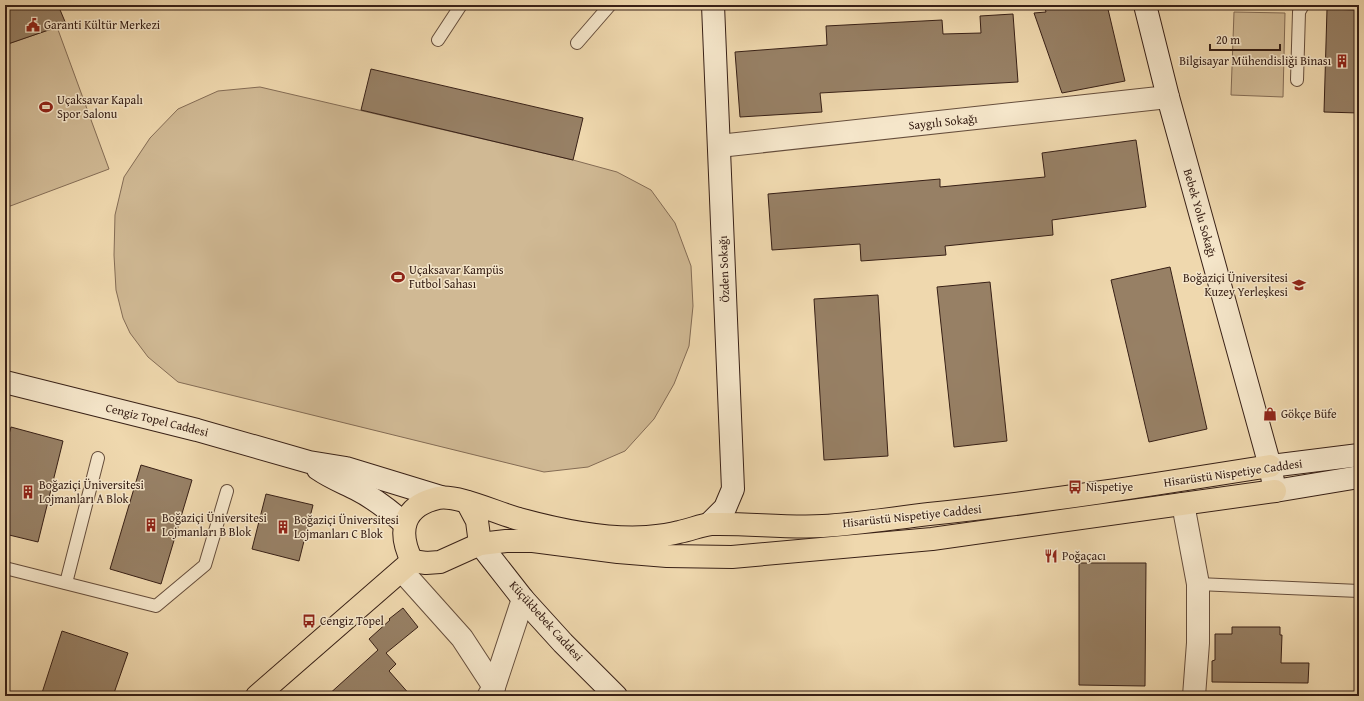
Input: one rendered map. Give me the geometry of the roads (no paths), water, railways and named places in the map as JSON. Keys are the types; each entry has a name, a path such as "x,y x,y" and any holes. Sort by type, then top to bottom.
{"main road":[{"name":"Hisarüstü Nispetiye Caddesi","path":"467,502 518,519 573,531 616,537 647,537 677,533 709,524 823,526 1042,502 1270,466"},
{"path":"257,696 407,566 440,562 480,544 533,541 618,552 732,557 932,538 1275,490"},
{"path":"407,566 403,534 404,523 412,511 426,502 440,497 467,502 477,522 480,544"}],"street":[{"name":"Özden Sokağı","path":"709,524 726,508 733,489 713,5"},
{"name":"Bebek Yolu Sokağı","path":"1145,5 1168,97 1270,466 1275,490"},
{"name":"Saygılı Sokağı","path":"719,146 1168,97"},
{"name":"Cengiz Topel Caddesi","path":"5,382 197,430 309,462"},
{"name":"Hisarüstü Nispetiye Caddesi","path":"1270,466 1359,455"},
{"path":"309,462 346,468 440,497"},
{"path":"309,462 332,479 356,489 386,507 404,523"},
{"path":"1275,490 1359,477"},
{"path":"1183,504 1198,584 1198,643 1194,696"},
{"name":"Küçükbebek Caddesi","path":"480,544 523,599 563,643 616,696"},
{"path":"407,566 462,638 491,692"},
{"path":"491,692 523,599"}],"lane":[{"path":"438,40 461,5"},
{"path":"577,43 610,5"},
{"path":"1297,80 1299,12 1303,5"},
{"path":"66,583 98,458"},
{"path":"5,568 156,606 205,565 227,491"},
{"path":"1198,584 1359,591"}],"place":[{"name":"Garanti Kültür Merkezi","path":"33,25"},
{"name":"Bilgisayar Mühendisliği Binası","path":"1342,61"},
{"name":"Uçaksavar Kapalı Spor Salonu","path":"46,107"},
{"name":"Uçaksavar Kampüs Futbol Sahası","path":"398,277"},
{"name":"Boğaziçi Üniversitesi Kuzey Yerleşkesi","path":"1299,285"},
{"name":"Gökçe Büfe","path":"1270,414"},
{"name":"Nispetiye","path":"1075,487"},
{"name":"Boğaziçi Üniversitesi Lojmanları A Blok","path":"28,492"},
{"name":"Boğaziçi Üniversitesi Lojmanları B Blok","path":"151,525"},
{"name":"Boğaziçi Üniversitesi Lojmanları C Blok","path":"283,527"},
{"name":"Poğaçacı","path":"1051,556"},
{"name":"Cengiz Topel","path":"309,621"}]}
